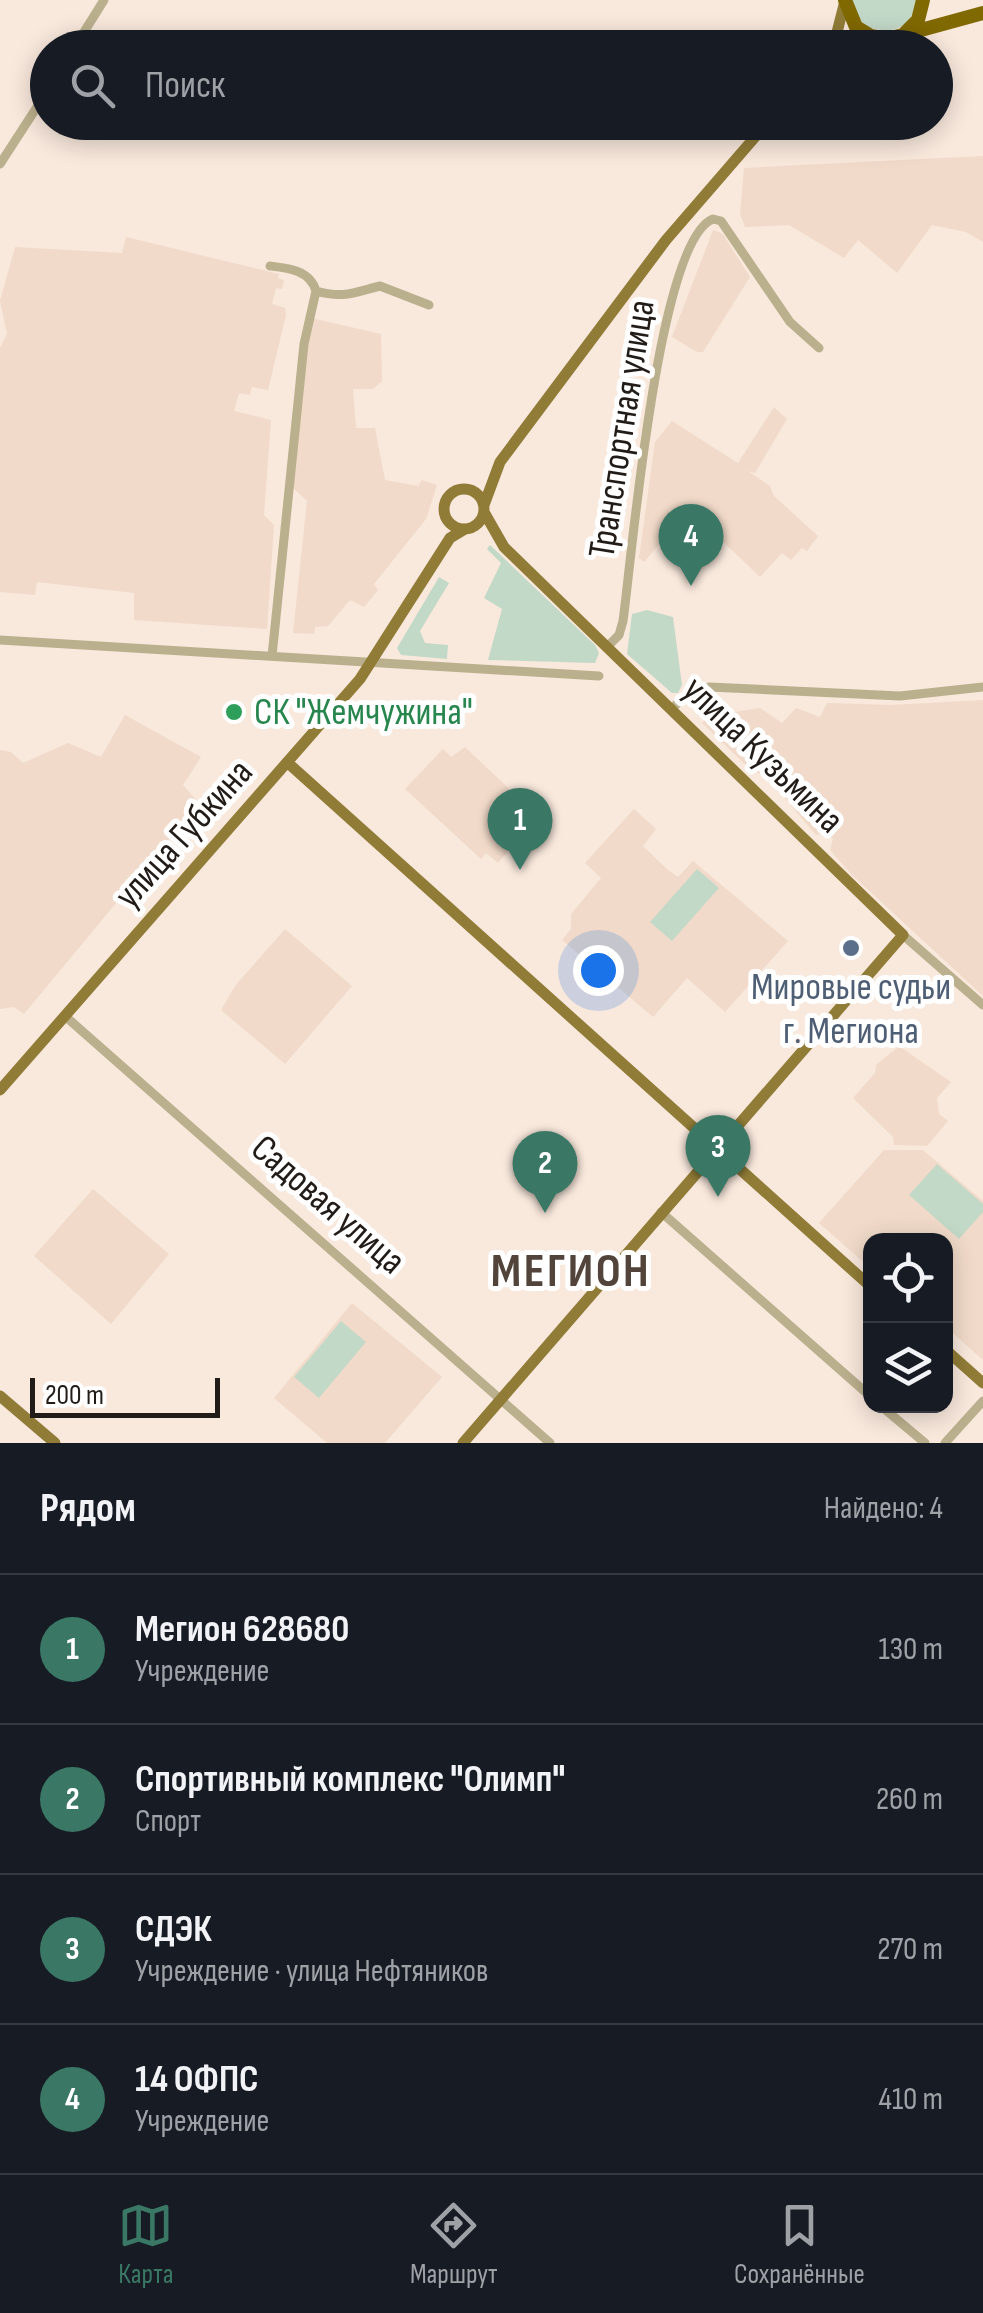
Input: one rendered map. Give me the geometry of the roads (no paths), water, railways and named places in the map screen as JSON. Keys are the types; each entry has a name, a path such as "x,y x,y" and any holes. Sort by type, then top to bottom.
{"highway":[{"path":"845,0 849,17 860,30"},
{"path":"906,30 918,20 923,0"},
{"path":"920,30 983,13"}],"main road":[{"path":"838,30 845,0"},
{"name":"Транспортная улица","path":"500,462 666,240 752,140"},
{"path":"434,560 447,500 500,462"},
{"path":"434,560 450,538 467,528 484,508 500,462"},
{"path":"456,491 475,492 504,547"},
{"path":"445,512 452,524 504,547"},
{"name":"улица Кузьмина","path":"504,547 903,935"},
{"name":"улица Губкина","path":"0,1090 374,662 434,560"},
{"path":"288,763 863,1280"},
{"path":"462,1443 903,935"},
{"path":"953,1356 983,1383"},
{"path":"0,1396 55,1443"}],"street":[{"path":"85,30 104,0"},
{"path":"0,164 30,118"},
{"name":"Транспортная улица","path":"608,646 623,621 667,306 687,249 702,225 712,219 722,222 790,322 819,348"},
{"path":"270,266 302,273 313,282 316,291 304,344 272,656"},
{"path":"316,291 346,297 380,286 429,305"},
{"path":"0,640 599,676"},
{"path":"672,708 690,693 709,687 888,696 983,687"},
{"name":"улица Кузьмина","path":"903,935 983,1005"},
{"name":"Садовая улица","path":"65,1016 550,1443"},
{"path":"662,1212 863,1390"},
{"path":"945,1443 983,1401"},
{"path":"889,1413 924,1443"}],"place":[{"name":"14 ОФПС","path":"691,586"},
{"name":"СК \"Жемчужина\"","path":"234,712"},
{"name":"Мегион 628680","path":"520,870"},
{"name":"Мировые судьи г. Мегиона","path":"851,948"},
{"name":"СДЭК","path":"718,1197"},
{"name":"Спортивный комплекс \"Олимп\"","path":"545,1213"}],"district":[{"name":"МЕГИОН","path":"571,1271"}]}
